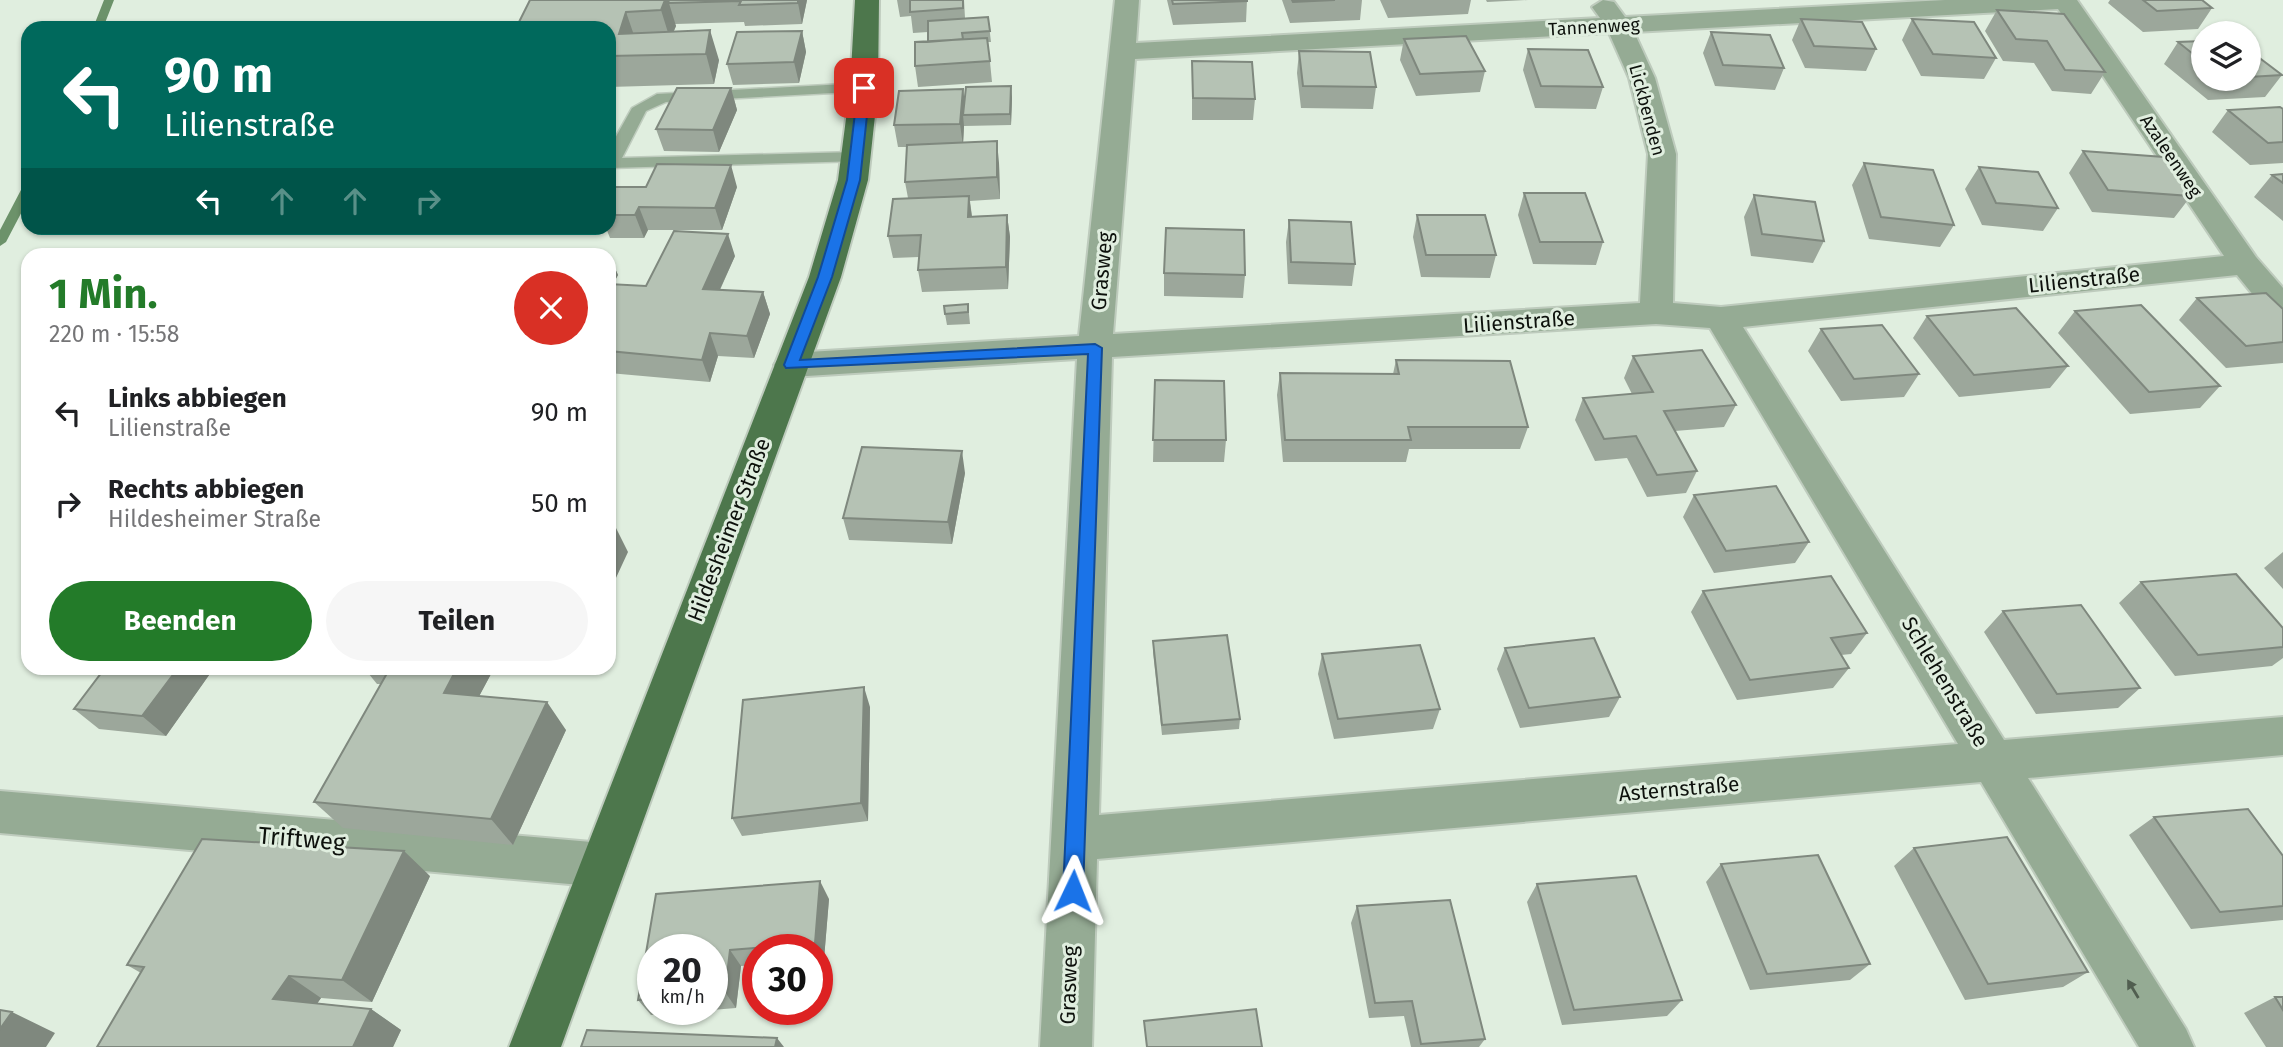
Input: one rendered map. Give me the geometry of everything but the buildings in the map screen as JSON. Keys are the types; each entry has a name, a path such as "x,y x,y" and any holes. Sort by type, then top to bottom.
{"main road":[{"name":"Hildesheimer Straße","path":"535,1047 825,277 853,180 864,88 867,0"}],"street":[{"name":"Grasweg","path":"1066,1047 1095,348 1127,0"},
{"name":"Lickbenden","path":"1600,0 1618,26 1642,78 1662,154 1656,313"},
{"name":"Tannenweg","path":"1122,52 2064,1"},
{"name":"Azaleenweg","path":"2064,1 2245,264 2283,309"},
{"name":"Lilienstraße","path":"791,365 1656,313 1721,318 2245,264"},
{"name":"Schlehenstraße","path":"1721,318 2168,1047"},
{"name":"Asternstraße","path":"1075,839 2283,736"},
{"name":"Triftweg","path":"0,812 603,865"}],"lane":[{"path":"616,152 640,108 663,97 864,88"},
{"path":"616,163 856,157"}],"waterway":[{"path":"101,21 109,0"},
{"path":"0,242 21,202"}],"route":[{"path":"864,88 853,180 825,277 791,365 1095,348 1073,891"}]}
